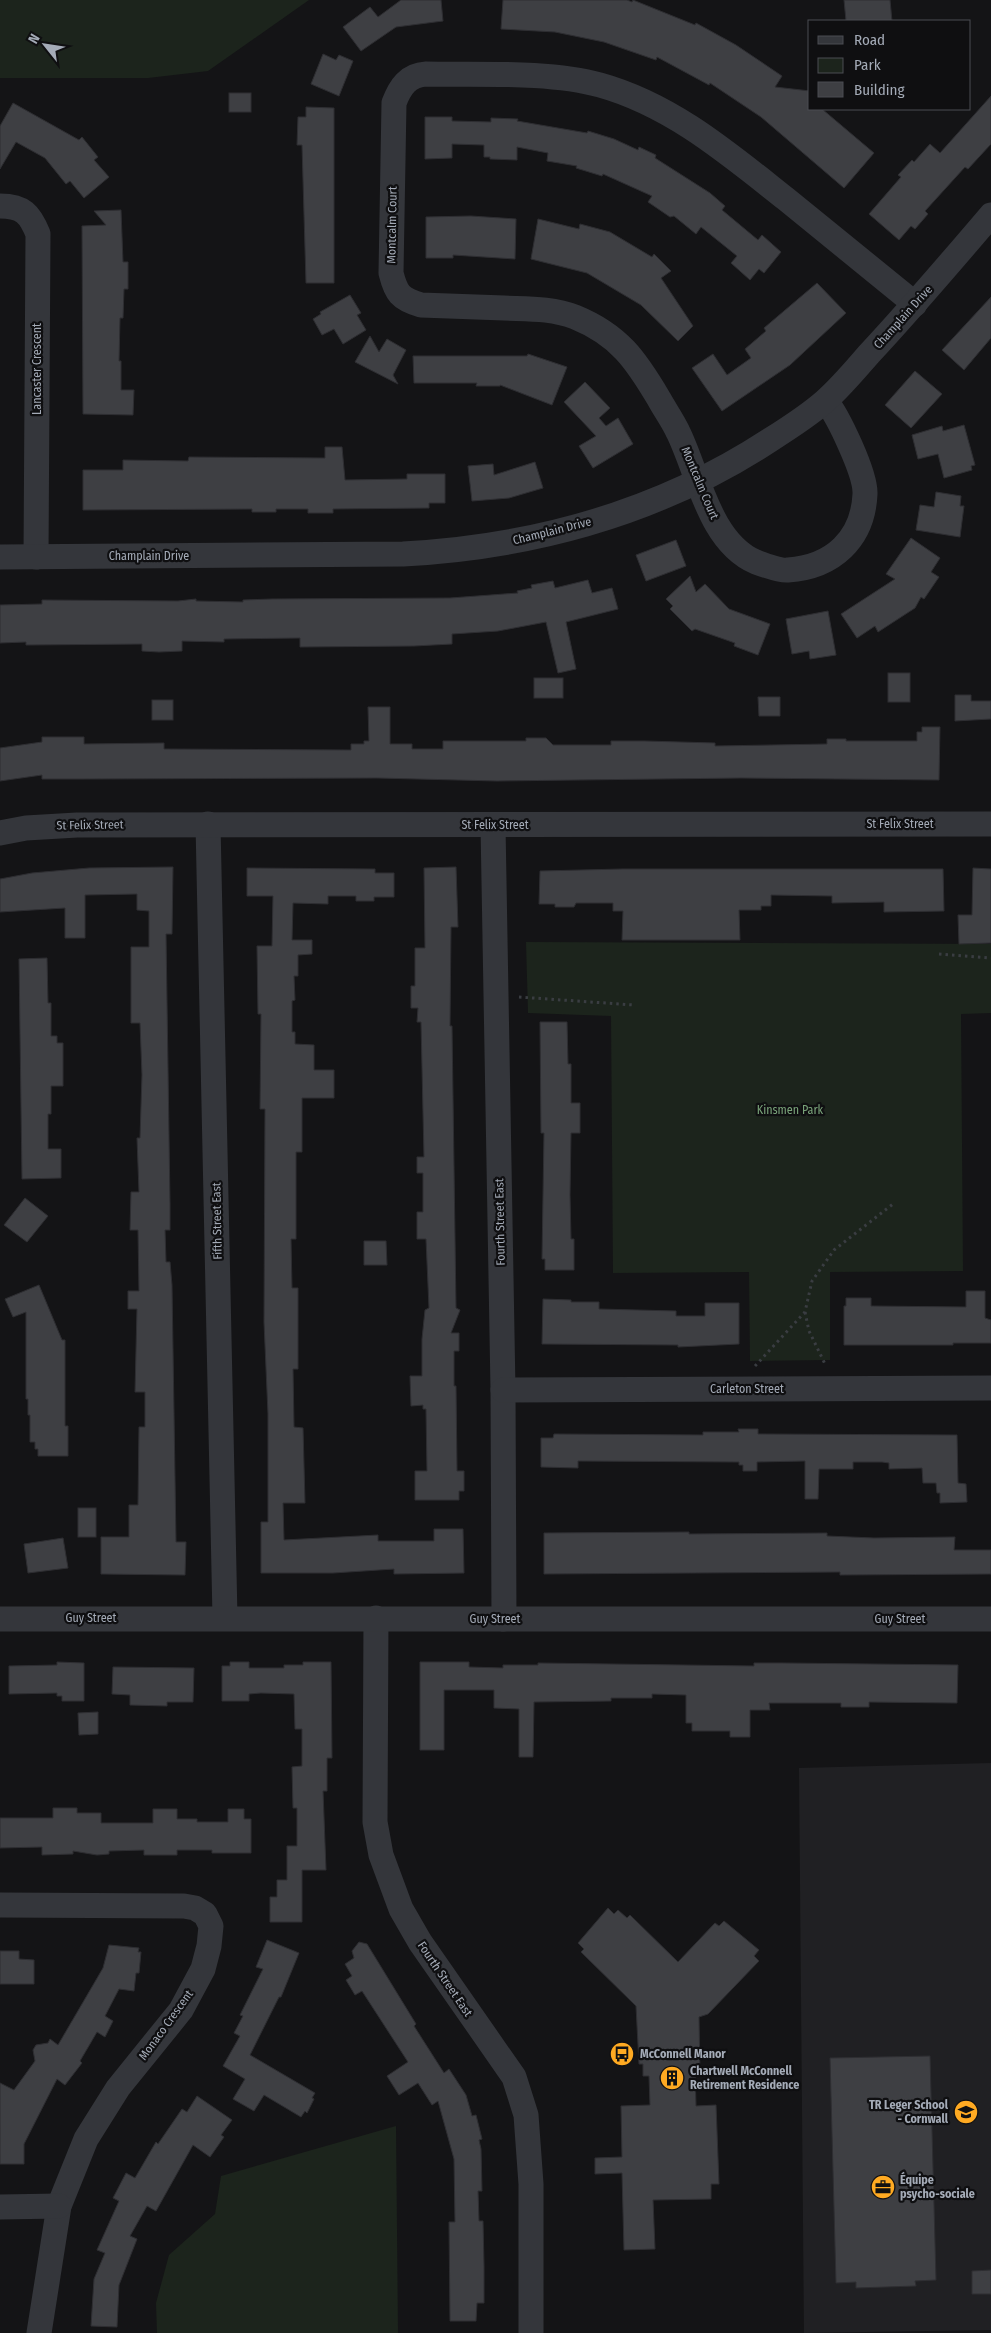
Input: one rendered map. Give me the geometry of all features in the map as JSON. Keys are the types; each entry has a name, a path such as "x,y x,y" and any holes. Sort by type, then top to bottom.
{"street":[{"name":"Montcalm Court","path":"826,400 860,469 865,492 861,520 852,539 825,563 787,571 754,561 732,545 717,524 697,483 678,432 633,357 598,328 574,317 549,310 421,305 407,301 395,289 391,273 394,103 399,89 407,80 426,74 561,78 599,84 650,104 716,143 915,304"},
{"name":"Lancaster Crescent","path":"0,206 26,212 32,218 38,234 36,556"},
{"name":"Champlain Drive","path":"0,557 403,554 452,551 528,539 613,516 697,483 742,458 798,422 826,400 915,304 991,215"},
{"name":"Fifth Street East","path":"208,824 225,1618"},
{"name":"St Felix Street","path":"0,833 53,825 991,824"},
{"name":"Fourth Street East","path":"493,825 503,1390 504,1619"},
{"name":"Carleton Street","path":"503,1390 991,1388"},
{"name":"Guy Street","path":"0,1618 991,1619"},
{"name":"Fourth Street East","path":"376,1618 375,1822 381,1855 401,1909 420,1942 514,2077 526,2115 531,2176 531,2333"},
{"name":"Monaco Crescent","path":"0,1905 184,1906 195,1908 205,1914 211,1926 206,1958 190,1996 104,2108 86,2138 59,2206 39,2333"},
{"path":"0,2207 59,2206"}],"path":[{"path":"939,954 991,958"},
{"path":"519,997 634,1004"},
{"path":"826,1366 809,1331 805,1312 812,1282 834,1250 893,1204"},
{"path":"755,1366 805,1312"}],"shaded area":[{"path":"991,1763 991,2330 804,2333 799,1768"}],"green space":[{"path":"0,0 309,0 208,71 148,78 0,78"},
{"name":"Kinsmen Park","path":"526,942 991,944 991,1013 961,1014 963,1271 830,1272 830,1360 750,1361 749,1272 613,1273 611,1016 528,1013"},
{"path":"396,2126 398,2333 157,2333 156,2303 169,2255 215,2214 221,2176"}],"building":[{"path":"401,0 441,0 443,21 396,27 361,51 343,27 370,7 378,17"},
{"path":"503,0 627,0 632,2 633,0 695,25 696,23 736,45 782,76 775,87 808,91 808,110 823,110 874,153 844,188 761,117 710,83 709,85 657,57 656,60 604,42 555,32 501,29"},
{"path":"844,0 890,0 892,20 846,20"},
{"path":"323,54 336,60 339,55 353,61 339,96 311,84"},
{"path":"229,93 251,93 251,112 229,112"},
{"path":"991,96 991,144 968,169 965,167 925,211 928,214 915,229 911,226 899,240 869,214 901,177 898,175 912,160 914,162 930,144 940,153"},
{"path":"13,103 79,140 82,137 98,157 94,160 109,177 84,198 70,181 66,184 45,158 16,142 0,169 0,126"},
{"path":"306,107 334,108 334,283 306,283 302,145 297,145 298,117 306,117"},
{"path":"425,117 452,117 452,121 491,122 491,118 518,119 517,121 587,133 588,131 614,139 638,150 639,147 656,155 655,158 710,193 725,206 722,210 758,240 762,235 781,252 764,273 759,269 750,280 731,263 737,256 701,227 696,234 674,216 670,217 648,202 652,196 603,174 602,176 576,168 577,166 547,161 548,153 517,147 517,160 490,159 490,157 484,157 484,145 452,144 452,158 425,159"},
{"path":"121,210 123,262 128,262 128,289 124,289 123,318 120,318 119,361 121,361 121,390 134,390 133,415 83,414 82,226 106,225 94,211"},
{"path":"471,216 516,219 515,259 453,255 453,258 426,258 426,217"},
{"path":"538,219 579,229 580,224 610,232 652,257 654,254 671,271 661,278 693,326 678,341 641,305 587,273 531,259"},
{"path":"817,283 846,313 790,365 722,411 692,368 713,354 727,375 751,358 745,349 766,331 764,328"},
{"path":"350,295 361,313 357,315 366,330 343,344 334,329 322,335 313,319 321,314 320,312"},
{"path":"991,297 991,338 964,370 942,350"},
{"path":"370,336 379,352 387,339 406,350 393,375 398,384 355,362"},
{"path":"528,354 567,367 552,405 500,385 476,386 477,383 414,383 413,356 527,356"},
{"path":"915,371 942,394 911,428 885,405"},
{"path":"585,382 610,408 599,418 606,426 618,418 633,444 593,468 579,446 596,436 564,402"},
{"path":"964,425 975,465 971,466 972,470 944,478 938,454 918,459 912,435 942,426 943,431"},
{"path":"325,447 342,447 345,480 407,479 407,474 445,474 445,503 429,503 429,508 333,509 333,513 308,513 308,509 276,509 276,512 252,512 252,509 83,510 83,470 123,470 123,460 188,461 189,457 325,458"},
{"path":"535,462 543,488 509,498 472,501 468,466 493,464 494,475"},
{"path":"936,492 961,496 960,506 964,506 960,537 916,530 920,505 934,507"},
{"path":"911,538 940,558 931,572 939,577 924,599 921,597 915,608 878,632 875,626 857,638 841,614 895,579 886,574"},
{"path":"676,540 686,566 646,581 636,555"},
{"path":"690,576 696,592 705,584 729,609 770,624 758,655 734,646 735,643 695,629 692,631 670,609 673,606 666,599"},
{"path":"588,580 592,593 612,588 618,609 566,622 576,669 558,673 546,622 498,631 452,634 452,644 414,646 300,647 300,638 224,639 224,642 182,641 182,651 159,652 142,651 142,644 26,645 26,642 0,643 0,605 42,604 42,600 178,601 196,599 196,601 243,602 243,600 272,599 450,598 518,593 517,591 532,588 531,585 553,581 555,588"},
{"path":"828,611 836,655 810,659 809,651 792,654 786,619"},
{"path":"888,673 910,673 910,702 888,702"},
{"path":"534,678 563,678 563,698 534,698"},
{"path":"955,695 971,695 971,701 991,701 991,719 955,721"},
{"path":"758,697 780,697 780,716 759,716"},
{"path":"152,700 173,700 173,720 152,720"},
{"path":"368,707 390,707 390,744 412,744 412,749 443,749 443,741 526,741 526,738 546,738 553,745 611,745 611,741 715,743 715,746 827,744 827,739 846,739 846,741 917,741 917,732 922,732 922,727 940,727 939,780 741,778 497,781 378,778 42,779 42,775 0,781 0,748 42,742 42,737 84,737 84,744 164,743 164,749 351,750 351,744 364,744 364,741 369,741"},
{"path":"173,867 172,934 166,934 170,1230 165,1230 166,1262 170,1262 172,1285 176,1542 186,1542 185,1575 101,1574 101,1537 129,1537 129,1505 138,1505 139,1427 145,1427 145,1392 135,1392 137,1309 128,1309 128,1291 139,1291 138,1230 130,1230 131,1192 139,1192 137,1138 140,1138 142,1075 140,1023 131,1023 131,947 149,947 149,911 137,910 137,894 85,895 85,938 65,938 65,908 0,912 0,879 32,873 89,868"},
{"path":"456,867 458,927 451,927 450,1026 452,1026 456,1308 460,1310 451,1333 459,1333 459,1351 454,1351 454,1386 456,1386 457,1471 464,1471 464,1491 459,1491 459,1500 415,1500 415,1471 427,1471 426,1409 423,1409 423,1405 411,1406 410,1376 422,1376 422,1339 425,1310 429,1308 426,1239 417,1239 417,1212 423,1212 423,1173 417,1173 417,1157 424,1157 421,1022 417,1022 418,1008 411,1008 411,986 415,986 415,948 425,948 424,868"},
{"path":"247,868 375,869 375,873 394,873 394,897 374,897 374,901 356,901 356,896 328,896 328,904 293,903 292,940 312,940 312,954 298,955 298,976 294,976 295,1000 292,1001 292,1032 295,1032 295,1044 314,1045 314,1070 334,1070 334,1098 302,1098 302,1152 296,1152 296,1239 291,1239 292,1288 298,1288 298,1369 293,1369 294,1427 303,1428 305,1503 283,1503 284,1540 378,1535 378,1541 434,1541 434,1529 463,1529 464,1573 394,1574 394,1569 333,1573 261,1573 261,1522 268,1522 268,1414 264,1322 265,1109 260,1109 261,1014 258,1014 257,946 272,946 273,896 247,896"},
{"path":"973,868 991,869 991,943 959,944 958,915 972,915"},
{"path":"622,869 943,869 944,911 884,912 884,902 832,903 832,896 771,895 771,906 761,906 761,910 739,910 740,940 622,940 623,911 613,911 613,903 576,903 574,907 555,907 555,904 539,904 540,871"},
{"path":"47,958 48,1003 51,1003 51,1036 57,1036 57,1043 63,1043 63,1086 51,1086 51,1114 48,1114 48,1149 61,1149 61,1178 22,1179 19,959"},
{"path":"540,1022 567,1022 568,1064 571,1064 571,1103 580,1103 580,1133 571,1133 570,1195 571,1239 574,1239 574,1270 545,1270 545,1259 542,1259 544,1133 541,1133"},
{"path":"25,1198 48,1216 27,1242 4,1225"},
{"path":"364,1241 386,1241 387,1265 364,1265"},
{"path":"39,1285 62,1340 65,1340 65,1426 68,1426 68,1456 38,1456 35,1442 30,1442 30,1415 28,1415 28,1399 26,1399 26,1312 13,1317 5,1299"},
{"path":"966,1291 985,1291 985,1318 991,1320 991,1343 844,1345 844,1306 846,1306 846,1298 871,1298 871,1306 966,1307"},
{"path":"543,1299 599,1302 599,1309 676,1311 676,1316 705,1316 705,1303 739,1303 739,1344 678,1347 678,1345 542,1344"},
{"path":"738,1429 758,1429 758,1434 957,1435 958,1483 966,1484 967,1502 940,1503 940,1493 937,1493 936,1483 923,1483 922,1468 889,1469 889,1463 882,1462 853,1462 853,1469 819,1469 818,1499 805,1499 805,1461 757,1462 757,1471 743,1471 743,1465 739,1465 739,1462 578,1461 578,1468 541,1467 541,1438 553,1438 554,1434 703,1435 703,1432 739,1432"},
{"path":"78,1508 96,1508 96,1537 78,1537"},
{"path":"689,1532 689,1534 827,1533 827,1536 874,1538 955,1537 954,1550 991,1550 991,1574 840,1575 840,1572 544,1574 544,1533"},
{"path":"63,1538 68,1568 28,1573 24,1544"},
{"path":"57,1662 84,1663 84,1701 62,1701 62,1696 57,1696 57,1693 9,1694 9,1666 57,1665"},
{"path":"230,1662 249,1662 249,1668 284,1668 284,1665 303,1665 303,1662 331,1662 332,1758 327,1758 327,1791 323,1791 326,1870 302,1870 302,1922 270,1922 270,1897 277,1897 277,1880 287,1880 287,1846 297,1846 297,1808 293,1808 292,1767 302,1766 302,1729 295,1729 294,1694 249,1694 249,1701 222,1701 222,1666 230,1666"},
{"path":"420,1662 469,1662 469,1667 503,1668 503,1665 538,1665 538,1663 754,1666 754,1663 958,1665 957,1703 869,1702 869,1707 841,1707 841,1703 769,1703 770,1710 750,1710 750,1737 730,1737 730,1731 692,1731 692,1723 686,1723 686,1695 652,1694 652,1698 611,1698 611,1701 534,1702 533,1757 519,1757 519,1709 494,1708 494,1690 444,1690 444,1750 420,1750"},
{"path":"113,1667 194,1668 193,1702 167,1702 167,1706 130,1705 130,1695 112,1694"},
{"path":"98,1712 98,1734 79,1735 78,1713"},
{"path":"53,1808 77,1808 77,1813 101,1813 101,1823 153,1823 153,1809 177,1809 177,1819 197,1819 197,1822 228,1822 228,1809 244,1809 244,1819 251,1819 251,1853 212,1853 212,1850 177,1850 177,1855 144,1855 144,1850 109,1851 109,1854 97,1855 73,1851 73,1854 42,1855 42,1847 0,1848 0,1818 53,1818"},
{"name":"Chartwell McConnell Retirement Residence","path":"608,1908 614,1914 618,1910 627,1918 630,1915 678,1962 715,1923 719,1926 724,1921 759,1950 754,1956 759,1961 708,2014 699,2017 700,2071 695,2071 696,2106 716,2105 719,2184 711,2184 711,2199 653,2200 655,2249 624,2250 622,2173 595,2174 595,2158 622,2157 621,2106 650,2105 649,2076 643,2076 643,2064 639,2064 636,2006 581,1952 584,1949 578,1943"},
{"path":"267,1940 299,1953 281,1997 279,1997 250,2055 315,2093 307,2113 305,2111 301,2117 264,2095 254,2111 233,2099 245,2079 223,2066 240,2036 234,2033 243,2016 240,2015 263,1969 256,1967"},
{"path":"359,1942 367,1944 416,2024 414,2026 444,2073 449,2069 466,2095 472,2116 476,2115 482,2139 479,2140 482,2191 478,2191 479,2221 483,2221 484,2303 477,2303 476,2321 450,2321 449,2222 455,2222 454,2159 438,2101 432,2105 418,2083 399,2095 387,2076 408,2062 362,1991 355,1995 346,1980 352,1976 345,1964 354,1958 352,1951"},
{"path":"109,1945 139,1948 138,1952 141,1952 139,1973 136,1973 134,1991 119,1989 105,2016 113,2021 105,2037 97,2032 80,2061 82,2063 65,2085 57,2079 24,2144 24,2164 0,2164 0,2083 14,2090 35,2061 33,2050 36,2045 48,2043 50,2039 58,2045 103,1968"},
{"path":"0,1951 19,1951 19,1959 34,1960 34,1984 0,1984"},
{"name":"Équipe psycho-sociale","path":"930,2056 936,2280 915,2281 916,2286 856,2288 856,2282 836,2283 830,2058"},
{"path":"197,2096 232,2120 221,2135 224,2137 210,2157 193,2145 156,2211 147,2206 130,2236 137,2239 119,2285 117,2327 91,2326 94,2279 105,2253 97,2250 119,2201 113,2198 126,2173 135,2178 156,2142 158,2144 182,2109 187,2112"},
{"path":"991,2270 991,2294 972,2294 972,2271"}],"place":[{"name":"McConnell Manor","path":"622,2054"},
{"name":"Chartwell McConnell Retirement Residence","path":"672,2078"},
{"name":"TR Leger School - Cornwall","path":"966,2112"},
{"name":"Équipe psycho-sociale","path":"883,2187"}]}
